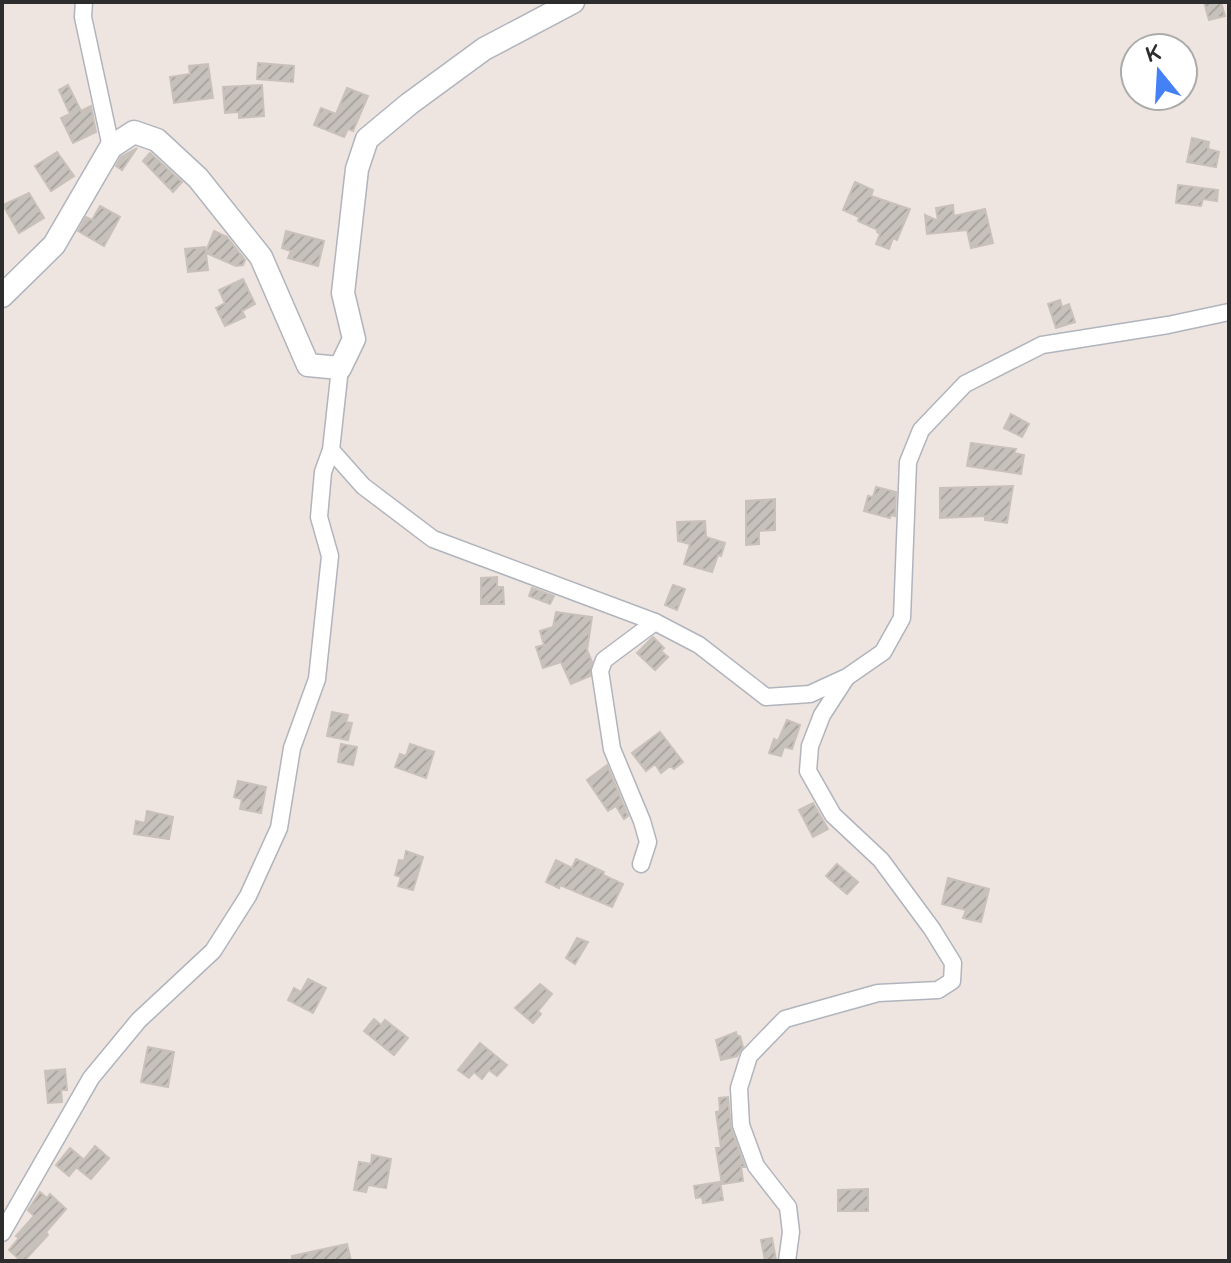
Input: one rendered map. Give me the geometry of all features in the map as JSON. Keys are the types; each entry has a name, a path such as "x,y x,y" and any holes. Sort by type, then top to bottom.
{"street":[{"path":"84,2 83,17 111,147"},
{"path":"2,1233 91,1078 139,1020 213,951 248,896 279,828 292,748 317,679 330,556 319,517 323,472 331,450 340,368 354,339 343,293 357,169 367,139 484,49 573,2"},
{"path":"2,296 54,245 111,147 134,132 157,140 198,178 261,257 308,365 340,368"},
{"path":"331,450 363,486 433,539 655,622 699,645 766,697 810,694 847,677 883,652 902,618 908,462 921,430 965,384 1042,345 1229,312"},
{"path":"641,864 648,842 612,749 600,671 604,660 655,622"},
{"path":"787,1261 791,1232 788,1207 756,1166 741,1125 739,1088 749,1056 785,1019 878,993 938,990 952,981 953,963 932,929 881,860 833,815 808,771 810,746 822,715 847,677"}],"building":[{"path":"1204,2 1221,2 1225,16 1209,20"},
{"path":"258,63 294,66 293,82 257,79"},
{"path":"208,64 213,98 174,103 170,77 190,74 189,66"},
{"path":"68,85 81,111 91,106 96,132 73,143 61,118 70,114 59,90"},
{"path":"262,85 264,116 239,118 239,112 225,113 223,87"},
{"path":"347,88 368,96 353,131 348,129 344,137 314,125 321,108 336,114"},
{"path":"1192,138 1209,142 1208,149 1219,152 1216,167 1187,162"},
{"path":"137,148 122,170 116,166 121,157"},
{"path":"57,152 74,176 51,191 35,166"},
{"path":"150,153 182,182 173,192 143,161"},
{"path":"855,182 873,190 871,196 910,209 897,240 893,238 889,249 876,244 880,234 878,230 843,210"},
{"path":"1178,185 1218,190 1217,201 1203,199 1201,206 1176,203"},
{"path":"29,193 44,218 19,233 3,205"},
{"path":"953,205 954,216 985,209 993,243 971,248 967,230 927,234 925,215 938,221 936,208"},
{"path":"100,206 120,217 104,246 78,231 86,217 92,220"},
{"path":"214,231 227,237 245,260 243,265 236,266 206,253 208,270 188,272 185,249 205,247 206,251"},
{"path":"286,231 324,241 318,266 288,258 291,251 282,248"},
{"path":"243,279 255,304 242,311 245,317 225,326 216,308 225,303 219,290"},
{"path":"1060,300 1062,307 1069,304 1075,322 1056,328 1048,304"},
{"path":"1011,414 1029,424 1022,437 1004,428"},
{"path":"971,443 1016,449 1014,453 1024,455 1021,474 967,466"},
{"path":"1013,486 1007,523 985,520 985,516 940,518 940,488"},
{"path":"876,487 896,492 895,516 891,515 890,518 864,511 868,496 873,497"},
{"path":"775,499 775,530 759,531 759,544 746,545 746,501"},
{"path":"705,521 706,537 725,543 712,572 684,564 690,544 678,541 677,522"},
{"path":"497,577 497,587 503,587 504,604 481,604 481,578"},
{"path":"673,585 685,589 677,610 665,605"},
{"path":"532,588 554,596 550,604 529,596"},
{"path":"556,612 592,617 587,650 592,662 590,676 571,684 561,662 543,668 536,647 544,645 540,631 553,627"},
{"path":"653,637 668,657 655,670 637,653"},
{"path":"332,712 348,715 346,722 352,723 348,740 327,736"},
{"path":"787,720 800,725 792,749 784,747 781,756 769,753 774,739 778,741"},
{"path":"660,732 683,762 661,773 655,764 646,771 632,753"},
{"path":"341,744 357,747 353,765 338,762"},
{"path":"410,744 434,752 426,778 395,767 400,754 406,756"},
{"path":"607,765 628,816 624,819 616,806 608,811 587,780"},
{"path":"238,781 266,787 261,813 240,809 242,799 234,797"},
{"path":"813,803 828,829 813,837 799,810"},
{"path":"147,811 173,817 169,839 134,834 136,821 145,823"},
{"path":"406,851 423,857 413,890 398,886 401,877 395,875 399,860 404,861"},
{"path":"576,859 623,884 612,907 546,882 556,860 572,868"},
{"path":"837,864 858,882 847,894 826,876"},
{"path":"948,878 989,889 981,922 963,918 966,910 942,904"},
{"path":"577,938 588,942 575,964 566,958"},
{"path":"308,979 326,988 313,1013 288,1000 294,988 301,992"},
{"path":"540,984 552,994 533,1023 515,1008"},
{"path":"374,1019 381,1025 385,1020 408,1038 394,1055 364,1031"},
{"path":"736,1032 743,1047 737,1056 721,1060 716,1040"},
{"path":"480,1043 507,1065 497,1076 489,1070 482,1079 474,1072 469,1078 458,1070"},
{"path":"148,1047 174,1052 168,1087 141,1082"},
{"path":"65,1069 67,1090 61,1090 62,1102 48,1103 45,1071"},
{"path":"728,1097 731,1128 745,1167 741,1167 743,1181 722,1184 716,1148 721,1148 716,1112 720,1111 719,1098"},
{"path":"95,1146 109,1158 91,1179 77,1168"},
{"path":"70,1148 83,1159 69,1176 56,1165"},
{"path":"372,1155 391,1159 386,1188 368,1185 366,1192 354,1190 359,1162 371,1164"},
{"path":"720,1182 723,1200 703,1203 702,1197 696,1198 694,1186"},
{"path":"868,1189 868,1211 838,1211 838,1190"},
{"path":"40,1192 47,1198 50,1194 66,1209 46,1232 48,1235 21,1261 9,1250 19,1238 16,1236 34,1216 28,1210"},
{"path":"772,1238 776,1260 765,1261 761,1240"},
{"path":"347,1244 351,1261 292,1261 292,1256"}]}
